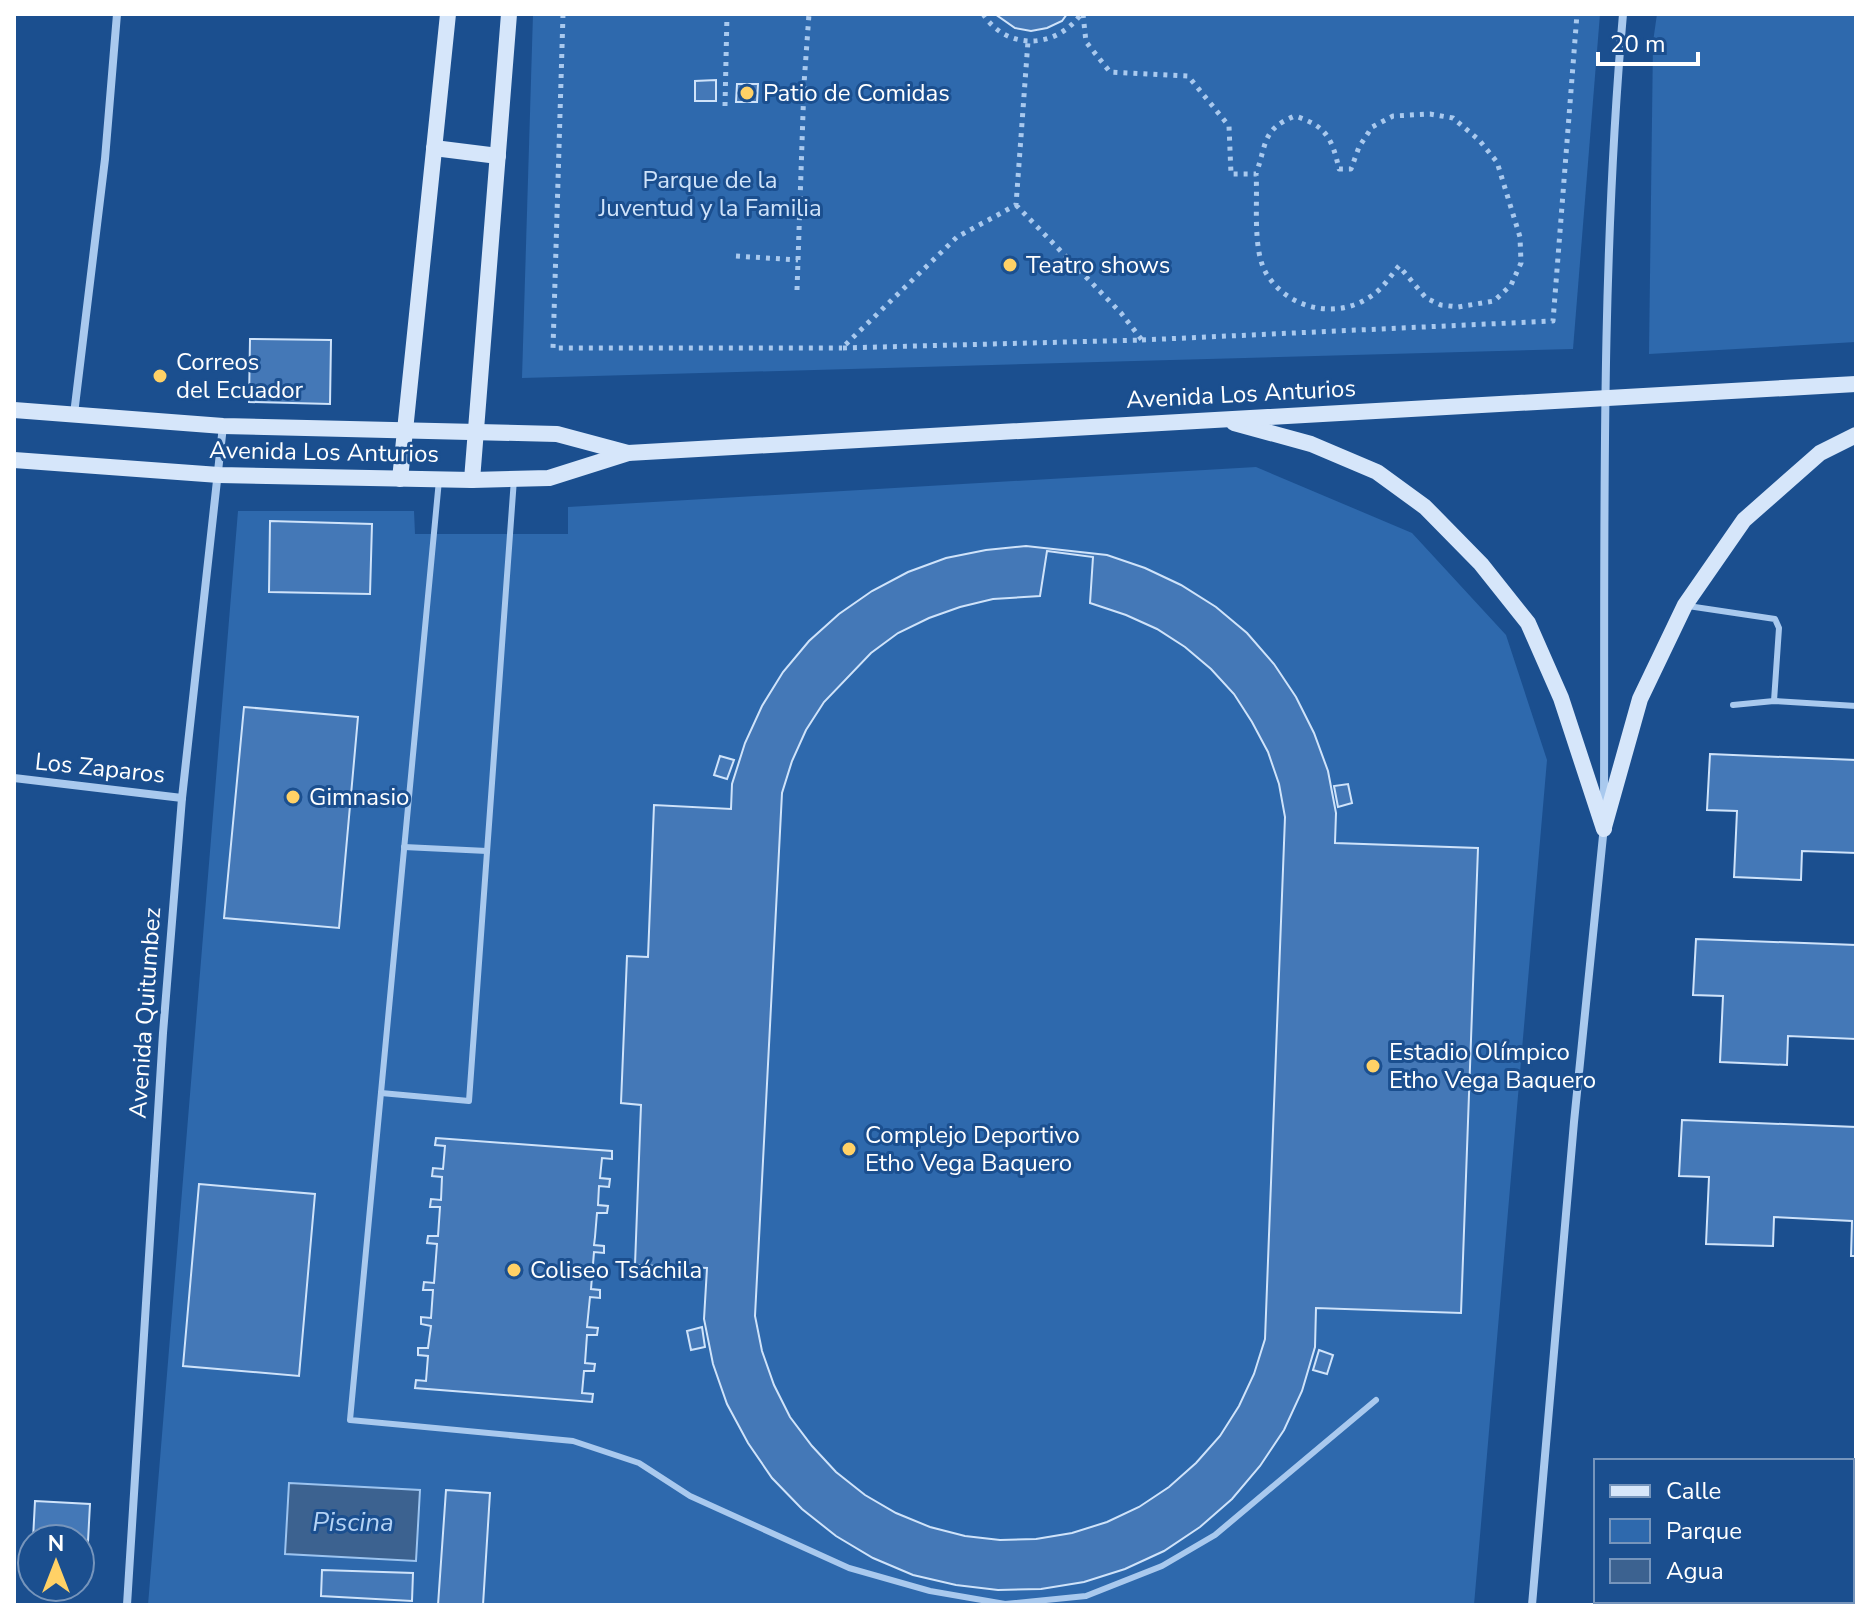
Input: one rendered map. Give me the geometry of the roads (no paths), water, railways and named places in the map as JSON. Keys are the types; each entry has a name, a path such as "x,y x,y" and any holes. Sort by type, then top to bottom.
{"street":[{"path":"74,414 105,159 117,14"},
{"path":"400,479 448,14"},
{"path":"472,480 509,14"},
{"path":"1532,1605 1574,1122 1604,829 1606,398 1614,119 1623,14"},
{"path":"434,148 498,156"},
{"name":"Avenida Los Anturios","path":"14,460 219,475 472,480 549,478 628,453 1856,384"},
{"name":"Avenida Los Anturios","path":"14,410 223,426 557,434 628,453"},
{"path":"1215,418 1311,444 1377,472 1425,507 1481,564 1528,623 1561,698 1604,829"},
{"name":"Avenida Quitumbez","path":"127,1605 163,1033 182,798 223,426"},
{"path":"1604,829 1640,699 1685,605 1744,520 1820,453 1856,435"},
{"name":"Los Zaparos","path":"14,778 182,798"}],"lane":[{"path":"439,479 350,1420 573,1441 639,1463 690,1496 849,1568 930,1591 1005,1605 1086,1596 1162,1566 1215,1535 1376,1400"},
{"path":"381,1093 469,1101 514,479"},
{"path":"1685,605 1775,619 1779,628 1774,701"},
{"path":"1733,705 1774,701 1856,706"},
{"path":"404,847 487,851"}],"water":[{"name":"Piscina","path":"289,1483 420,1490 416,1561 285,1554"}],"place":[{"name":"Patio de Comidas","path":"747,93"},
{"name":"Teatro shows","path":"1010,265"},
{"name":"Correos del Ecuador","path":"160,376"},
{"name":"Gimnasio","path":"293,797"},
{"name":"Estadio Olímpico Etho Vega Baquero","path":"1373,1066"},
{"name":"Complejo Deportivo Etho Vega Baquero","path":"849,1149"},
{"name":"Coliseo Tsáchila","path":"514,1270"}],"park label":[{"name":"Parque de la Juventud y la Familia","path":"710,194"}]}
